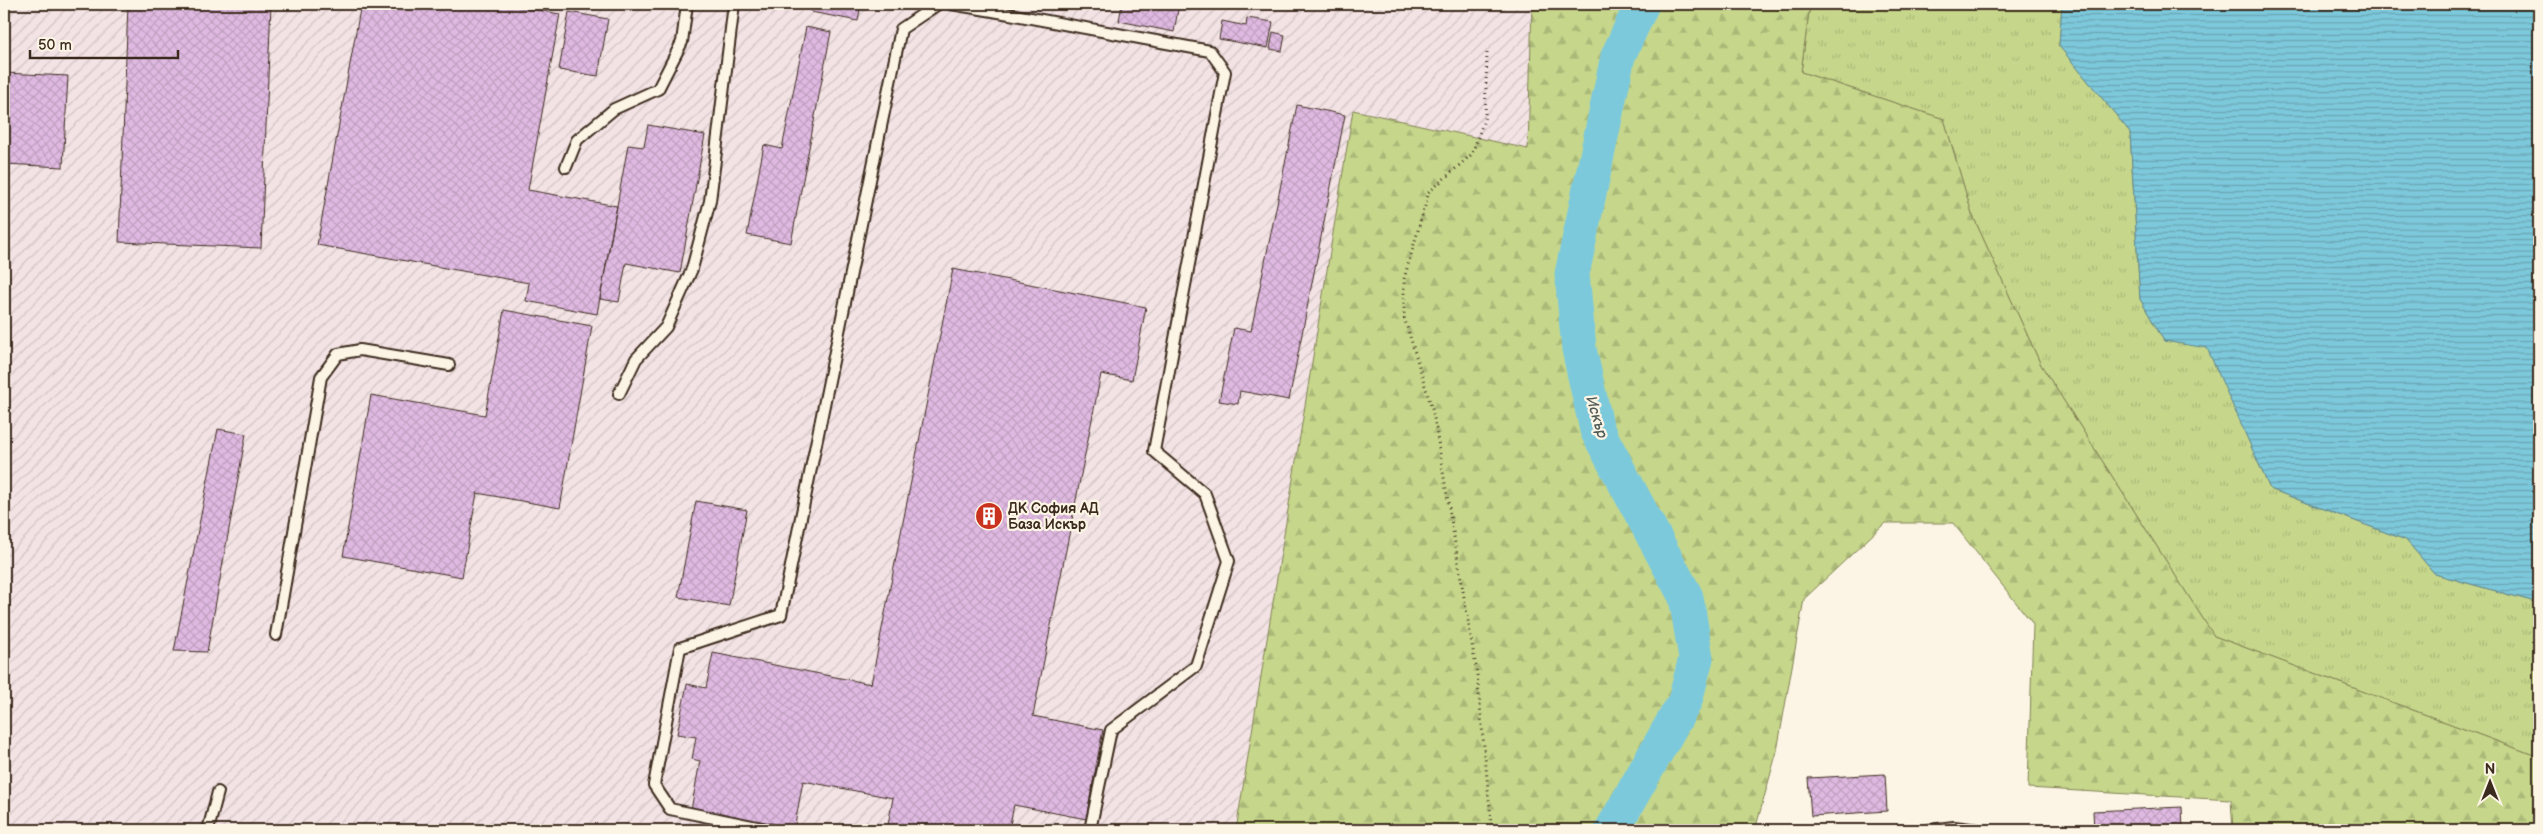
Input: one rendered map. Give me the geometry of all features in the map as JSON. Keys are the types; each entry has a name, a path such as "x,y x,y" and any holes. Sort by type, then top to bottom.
{"lane":[{"path":"566,167 578,140 614,109 658,89 682,42 687,4"},
{"path":"618,394 636,359 666,327 692,269 710,201 734,4"},
{"path":"772,830 670,809 654,785 680,648 781,615 901,29 938,4"},
{"path":"951,4 994,8 1210,51 1224,72 1154,451 1205,494 1229,561 1196,666 1111,730 1090,830"},
{"path":"276,635 321,377 338,354 360,350 449,366"},
{"path":"208,830 218,792"},
{"path":"1929,830 1954,827 1980,830"}],"path":[{"path":"1487,53 1485,117 1472,154 1428,192 1404,279 1404,317 1433,412 1477,674 1492,830"}],"shaded area":[{"path":"4,4 1532,4 1528,149 1353,110 1236,830 4,830"}],"green space":[{"path":"1532,4 1810,4 1801,72 1944,119 1972,214 2041,365 2214,636 2539,757 2539,830 2233,830 2231,800 2028,788 2033,624 1953,523 1885,523 1804,599 1777,751 1755,830 1236,830 1353,110 1528,149"},
{"path":"1810,4 2062,4 2059,46 2130,132 2140,299 2164,341 2207,347 2270,489 2406,540 2435,574 2539,603 2539,757 2214,636 2041,365 1972,214 1944,119 1801,72"}],"water":[{"path":"2062,4 2539,4 2539,603 2435,574 2406,540 2270,489 2207,348 2164,341 2140,299 2130,132 2059,46"}],"building":[{"path":"128,4 271,4 261,248 119,242"},
{"path":"361,4 504,4 560,14 528,190 617,206 597,314 526,301 529,283 317,245"},
{"path":"812,4 861,4 858,21 811,12"},
{"path":"1122,4 1179,4 1174,32 1119,21"},
{"path":"569,12 608,19 598,76 559,70"},
{"path":"1247,18 1273,22 1268,48 1219,39 1222,21 1246,26"},
{"path":"806,27 831,32 791,243 747,235 764,145 782,149"},
{"path":"1273,32 1285,35 1282,51 1270,49"},
{"path":"4,73 68,76 63,167 4,164"},
{"path":"1297,105 1345,115 1289,400 1240,391 1238,404 1219,401 1234,328 1251,331"},
{"path":"648,125 705,135 680,273 626,263 619,302 600,299 628,145 644,147"},
{"name":"ДК София АД База Искър","path":"953,269 1146,307 1132,380 1101,374 1033,716 1103,730 1086,819 1014,805 1009,830 887,830 893,798 803,781 794,830 691,810 700,761 692,759 696,737 677,734 687,684 706,688 713,653 871,684"},
{"path":"504,310 592,326 560,508 477,493 462,577 343,556 371,395 485,415"},
{"path":"218,429 246,434 207,652 174,651"},
{"path":"696,501 747,510 729,606 678,597"},
{"path":"1885,774 1887,811 1811,816 1808,778"},
{"path":"2182,807 2183,830 2094,830 2093,811"}],"waterway":[{"name":"Искър","path":"1612,830 1685,701 1696,658 1686,597 1597,430 1579,349 1572,274 1618,56 1642,4"}],"place":[{"name":"ДК София АД База Искър","path":"989,516"}]}
